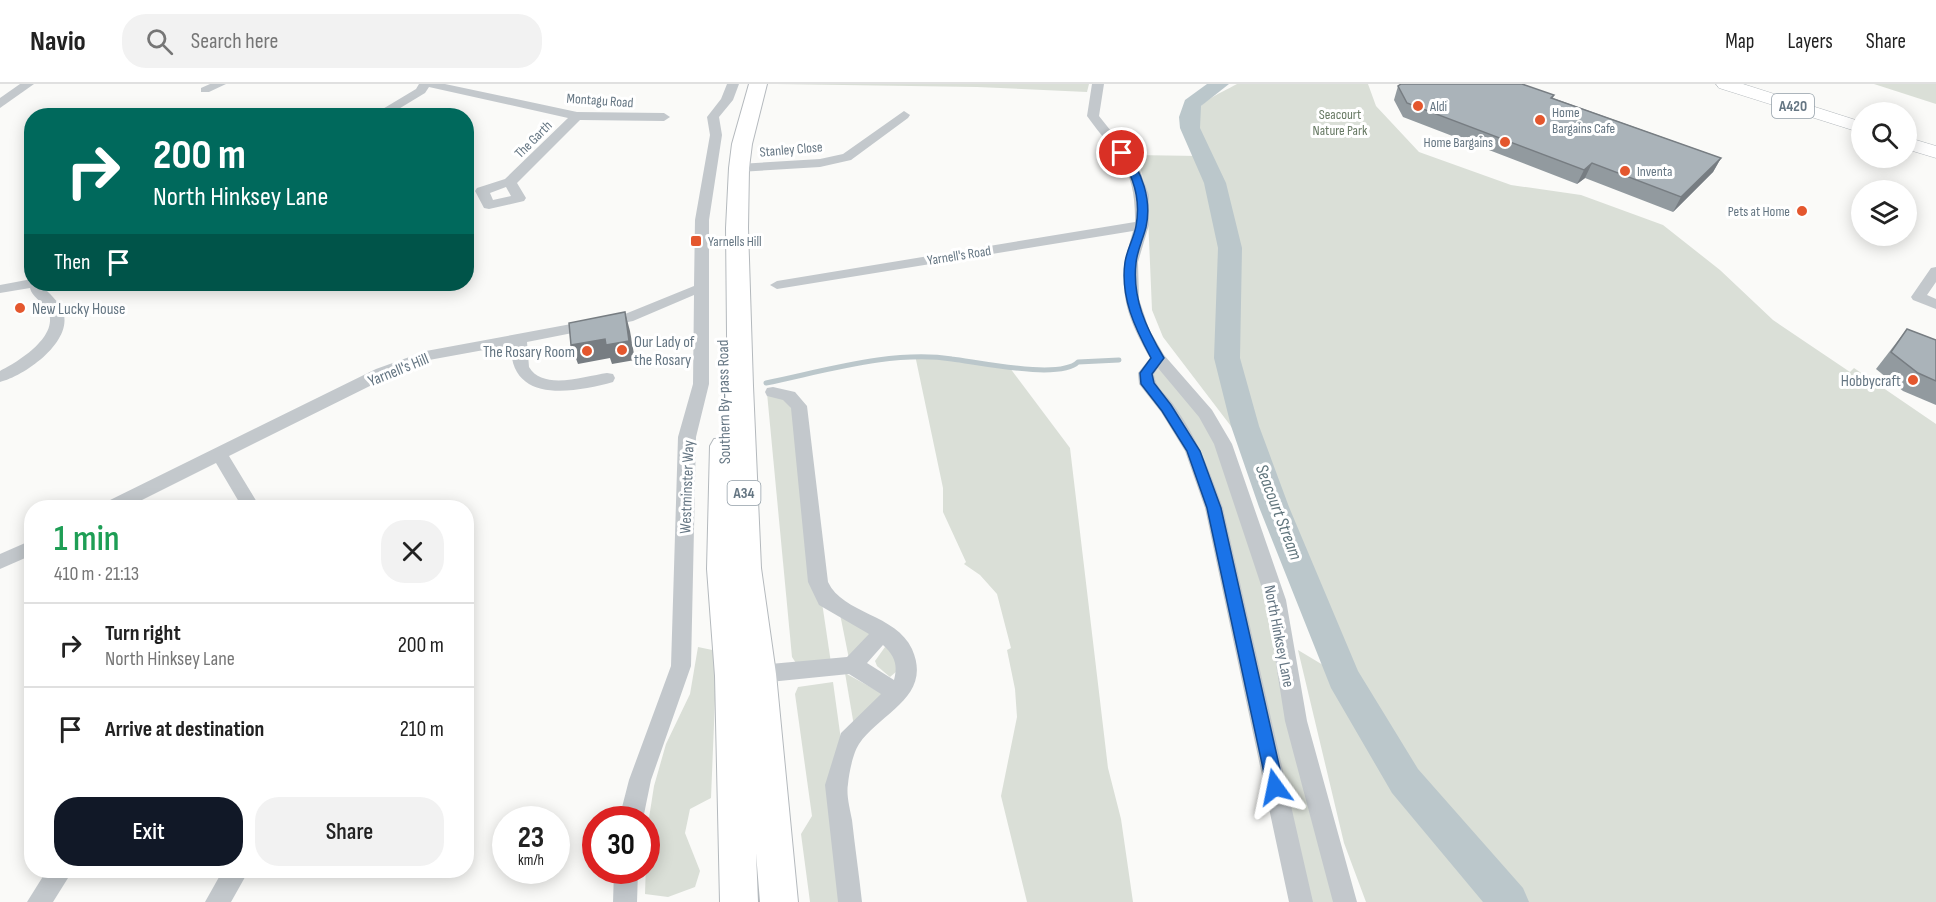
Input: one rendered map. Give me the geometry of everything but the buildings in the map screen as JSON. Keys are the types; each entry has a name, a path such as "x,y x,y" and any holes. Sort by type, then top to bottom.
{"highway":[{"name":"Southern By-pass Road","path":"740,902 732,676 722,569 724,411 719,216 728,144 745,84"},
{"name":"Southern By-pass Road","path":"758,84 742,144 737,228 746,568 760,674 779,902"}],"main road":[{"name":"A420","path":"1725,84 1851,124"},
{"path":"1917,146 1936,152"}],"street":[{"path":"0,104 28,84"},
{"path":"205,90 220,84"},
{"path":"391,108 421,91 427,84"},
{"name":"Montagu Road","path":"427,84 577,116 664,117"},
{"name":"Westminster Way","path":"632,806 672,698 681,666 687,437 690,421 699,399 703,289 702,220 716,135 713,117 727,100 733,84"},
{"name":"North Hinksey Lane","path":"1098,84 1093,116 1132,165 1142,195 1142,225 1131,262 1132,299 1141,329 1158,358 1206,414 1223,444 1276,600 1296,721 1345,902"},
{"name":"Stanley Close","path":"740,168 820,163 847,157 904,115"},
{"name":"The Garth","path":"510,182 577,116"},
{"name":"Yarnell's Road","path":"777,285 1142,225"},
{"path":"1936,270 1918,297 1936,304"},
{"path":"0,289 24,285"},
{"name":"Yarnell's Hill","path":"126,500 382,373 426,356 628,318 650,311 683,294 703,289"},
{"path":"0,377 36,354 54,332 58,318 55,309 38,291"},
{"path":"519,338 521,367 530,380 542,386 607,378"},
{"path":"1158,358 1146,373 1148,384 1167,408 1194,451 1214,508 1301,902"},
{"path":"773,392 789,396 799,406 818,582 826,599 883,632 903,650 906,662 906,681 897,693 849,740 836,785 850,902"},
{"path":"219,454 247,500"},
{"path":"0,562 24,551"},
{"path":"852,665 883,632"},
{"path":"760,674 852,665 897,693"},
{"path":"39,902 56,878"},
{"path":"217,902 232,878"},
{"path":"625,902 626,884"}],"green space":[{"path":"776,84 1089,84 1087,92 977,87"},
{"name":"Seacourt Nature Park","path":"1237,84 1368,84 1376,106 1419,152 1511,185 1581,195 1663,225 1720,270 1773,320 1850,372 1854,368 1936,424 1936,902 1366,902 1344,843 1298,650 1343,677 1245,426 1227,358 1230,248 1215,183 1196,139 1202,139 1196,128 1195,119 1202,105"},
{"path":"1874,84 1936,84 1936,104"},
{"path":"1134,155 1200,156 1210,186 1225,263 1217,362 1227,379 1240,438 1163,337 1152,310 1147,193 1139,163"},
{"path":"915,355 1010,368 1070,448 1108,768 1121,819 1133,902 1027,902 1001,796 1017,717 1015,689 1007,650 1011,648 997,594 980,575 964,564 966,562 943,512 943,488"},
{"path":"1158,358 1206,414 1276,600 1345,902 1301,902 1194,451 1147,384"},
{"path":"767,393 787,399 794,414 831,663 798,666 792,657"},
{"path":"840,614 874,634 849,659"},
{"path":"698,647 717,651 711,798 690,809 685,833 700,871 695,887 668,897 645,894 645,884 660,884 660,806 651,806 654,786 666,744 690,694"},
{"path":"885,647 894,650 897,671 890,677 877,666 875,661"},
{"path":"845,673 885,695 854,726"},
{"path":"833,682 841,740 847,902 810,902 801,834 812,816 795,694 798,687"}],"waterway":[{"name":"Seacourt Stream","path":"1219,84 1192,104 1189,117 1190,128 1215,183 1230,248 1227,358 1245,426 1274,507 1343,678 1405,781 1509,902"},
{"path":"766,383 859,363 906,357 952,359 1037,370 1054,370 1078,362 1119,360"}],"place":[{"name":"Aldi","path":"1418,106"},
{"name":"Home Bargains Cafe","path":"1540,120"},
{"name":"Home Bargains","path":"1505,142"},
{"name":"Inventa","path":"1625,171"},
{"name":"Pets at Home","path":"1802,211"},
{"name":"Yarnells Hill","path":"696,241"},
{"name":"New Lucky House","path":"20,308"},
{"name":"Our Lady of the Rosary","path":"622,350"},
{"name":"The Rosary Room","path":"587,351"},
{"name":"Hobbycraft","path":"1913,380"}],"route":[{"path":"1122,153 1132,165 1142,195 1142,225 1131,262 1132,299 1141,329 1158,358 1146,373 1148,384 1167,408 1194,451 1214,508 1275,787"}]}
